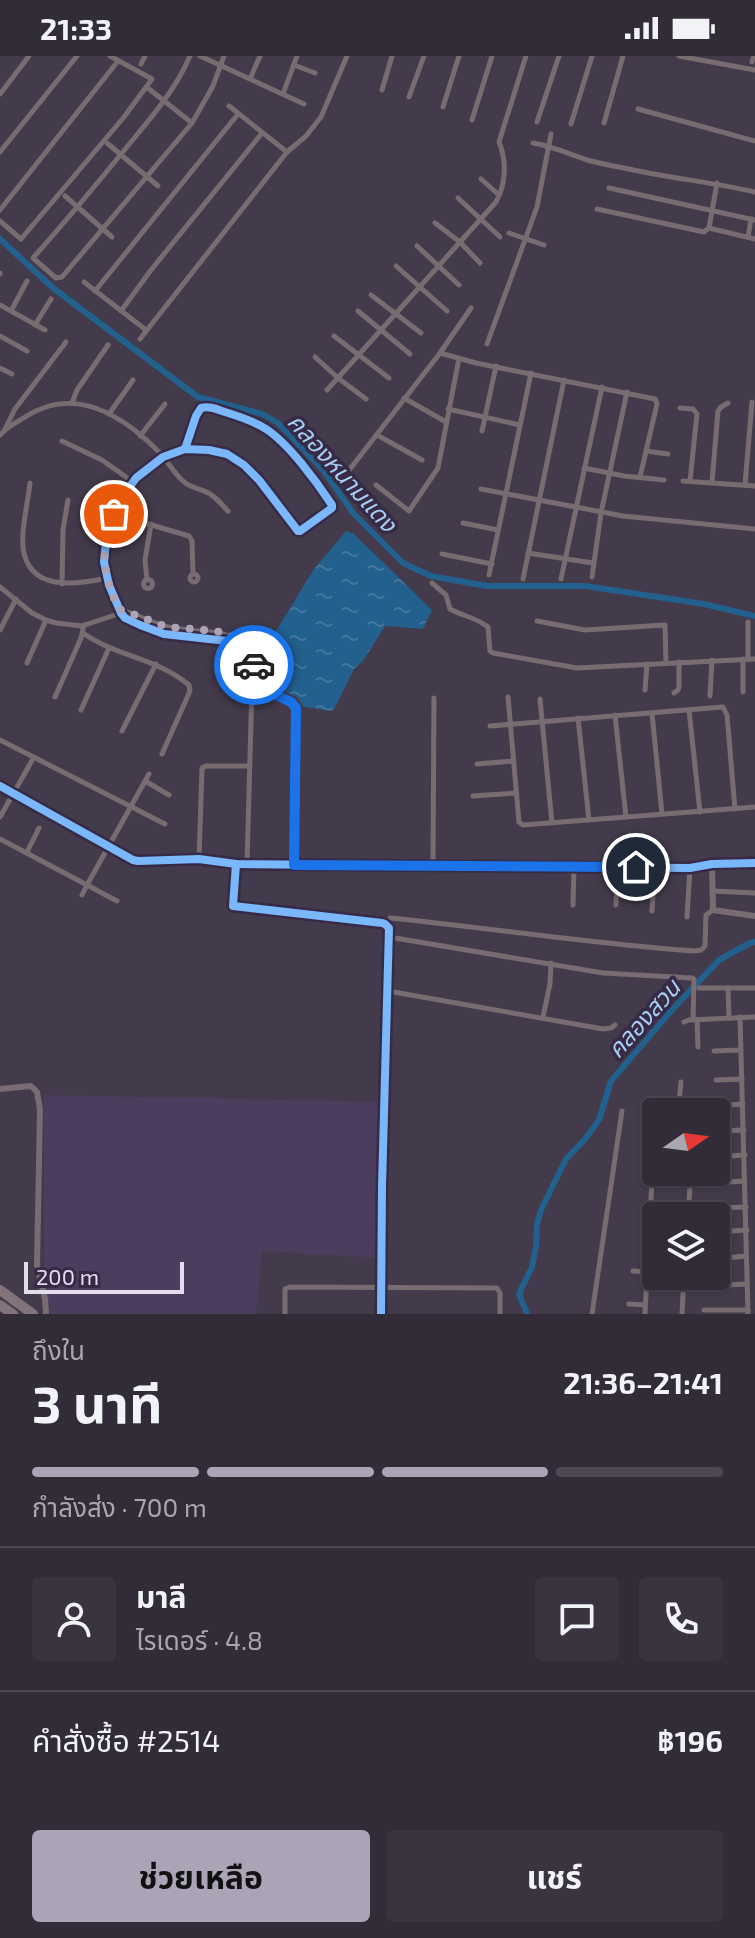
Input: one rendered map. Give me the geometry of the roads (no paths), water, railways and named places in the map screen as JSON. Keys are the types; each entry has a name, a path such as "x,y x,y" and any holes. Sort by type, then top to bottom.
{"highway":[{"path":"0,1290 33,1314"},
{"path":"0,1305 13,1314"}],"street":[{"path":"0,94 29,56"},
{"path":"0,152 77,56"},
{"path":"0,221 21,239 124,117 152,79 110,56"},
{"path":"141,64 145,56"},
{"path":"190,56 164,101 33,258 56,278 62,277 192,123 213,86 224,56"},
{"path":"200,56 304,104"},
{"path":"250,79 260,56"},
{"path":"283,94 297,56"},
{"path":"140,339 287,152 306,136 321,117 347,56"},
{"path":"382,90 392,56"},
{"path":"409,97 424,56"},
{"path":"443,107 459,56"},
{"path":"472,120 492,56"},
{"path":"327,390 499,195 505,155 499,142 526,56"},
{"path":"537,122 559,56"},
{"path":"571,124 592,56"},
{"path":"604,123 623,56"},
{"path":"679,56 755,70"},
{"path":"0,210 118,61"},
{"path":"294,65 315,73"},
{"path":"149,89 192,123"},
{"path":"229,106 287,152"},
{"path":"638,109 755,141"},
{"path":"95,291 238,114"},
{"path":"121,311 262,133"},
{"path":"487,344 537,207 551,134"},
{"path":"107,143 158,186"},
{"path":"533,143 601,163 673,179 717,183 755,192"},
{"path":"481,179 499,195"},
{"path":"597,209 704,232 709,228 717,183"},
{"path":"609,188 753,219 751,238 709,228"},
{"path":"65,196 112,237"},
{"path":"458,198 500,237"},
{"path":"435,223 460,242 480,263"},
{"path":"509,233 544,245"},
{"path":"417,246 459,285"},
{"path":"396,266 447,311"},
{"path":"11,311 27,281"},
{"path":"84,282 146,330"},
{"path":"371,295 421,333"},
{"path":"35,325 51,299"},
{"path":"1,307 45,330"},
{"path":"343,478 471,308"},
{"path":"358,311 410,354"},
{"path":"0,336 27,351"},
{"path":"334,336 389,378"},
{"path":"0,435 15,409 66,342"},
{"path":"72,403 77,390 108,345"},
{"path":"440,353 652,397 656,400 640,477"},
{"path":"315,357 366,399"},
{"path":"376,485 407,511 438,468 459,358"},
{"path":"482,431 496,366"},
{"path":"0,368 12,374"},
{"path":"489,575 531,373"},
{"path":"109,414 133,380"},
{"path":"523,579 564,380"},
{"path":"561,579 602,387"},
{"path":"592,577 601,513 627,392"},
{"path":"404,398 446,422"},
{"path":"745,485 752,402"},
{"path":"5,429 47,405 72,403 90,407 109,414 140,436 186,485 210,493 228,511"},
{"path":"712,482 718,411 728,403"},
{"path":"140,436 165,404"},
{"path":"185,449 201,408 235,415 266,429 292,454 332,506 298,531 244,465 227,454 185,449 163,457 146,468 119,502 114,514 104,546 104,562 113,596 121,610 167,627 224,633 236,638 254,665 261,688"},
{"path":"680,408 693,409 697,414 686,481 755,486"},
{"path":"448,409 520,425"},
{"path":"377,435 422,460"},
{"path":"62,441 102,460 133,482"},
{"path":"646,451 668,454"},
{"path":"584,468 664,480"},
{"path":"30,483 23,539 24,552 34,571 48,581 62,584 107,578"},
{"path":"481,489 601,513 755,529"},
{"path":"62,584 63,530 68,500"},
{"path":"114,514 191,537 193,574"},
{"path":"463,523 498,530"},
{"path":"147,580 145,560 151,524"},
{"path":"528,553 593,563"},
{"path":"442,554 492,564"},
{"path":"432,583 446,595 450,609 488,627 490,652 571,668 749,659"},
{"path":"0,587 32,613 46,620 75,626 121,610"},
{"path":"0,630 16,599"},
{"path":"27,663 46,620"},
{"path":"537,621 585,630 665,625 666,663"},
{"path":"743,692 749,659 748,622"},
{"path":"55,697 84,625"},
{"path":"83,633 109,648 156,664 177,675 190,687 162,754"},
{"path":"81,710 109,648"},
{"path":"247,864 252,686 250,658"},
{"path":"710,696 712,660"},
{"path":"674,693 679,687 679,662"},
{"path":"122,731 156,664"},
{"path":"645,690 647,664"},
{"path":"252,686 291,702 297,711 294,865"},
{"path":"508,697 521,824 755,807"},
{"path":"433,865 434,698"},
{"path":"540,699 552,823"},
{"path":"490,726 721,707 725,709 735,809"},
{"path":"689,710 700,812"},
{"path":"652,713 662,814"},
{"path":"615,715 626,817"},
{"path":"578,718 589,820"},
{"path":"0,740 165,824"},
{"path":"0,817 34,757"},
{"path":"477,764 513,761"},
{"path":"199,859 202,768 249,766"},
{"path":"82,895 149,774"},
{"path":"145,781 169,795"},
{"path":"0,786 138,861 199,859 236,864 654,868 755,863"},
{"path":"473,796 516,793"},
{"path":"26,852 39,828"},
{"path":"0,839 117,901"},
{"path":"236,864 233,906 382,923 389,928 381,1314"},
{"path":"712,864 713,910"},
{"path":"573,866 573,905"},
{"path":"616,905 617,867"},
{"path":"652,911 654,868"},
{"path":"687,917 690,868"},
{"path":"713,891 755,893"},
{"path":"390,918 694,951 705,946 706,915 713,910 755,916"},
{"path":"389,937 603,973 694,979 698,1047"},
{"path":"543,1017 551,963"},
{"path":"699,988 755,988"},
{"path":"728,988 729,1018"},
{"path":"388,991 603,1029 615,1025"},
{"path":"704,1310 748,1312 740,1017"},
{"path":"684,1022 755,1017"},
{"path":"714,1051 741,1050"},
{"path":"716,1080 742,1079"},
{"path":"679,1098 681,1082"},
{"path":"0,1089 31,1086 37,1092 40,1109 37,1265 46,1314"},
{"path":"730,1105 743,1104"},
{"path":"592,1314 622,1111"},
{"path":"730,1130 744,1130"},
{"path":"730,1157 755,1159"},
{"path":"730,1182 745,1181"},
{"path":"730,1207 746,1207"},
{"path":"730,1231 747,1230"},
{"path":"730,1258 746,1256"},
{"path":"633,1271 642,1272"},
{"path":"730,1285 747,1284"},
{"path":"285,1314 287,1287 497,1288 500,1293 500,1314"},
{"path":"645,1314 646,1290"},
{"path":"682,1314 683,1290"},
{"path":"629,1304 645,1305"}],"water":[{"path":"346,531 354,534 432,610 423,629 385,626 363,661 354,669 333,711 304,707 297,697 270,685 257,662 314,569"}],"waterway":[{"name":"คลองหนามแดง","path":"0,239 53,288 198,397 262,414 278,423 323,470 354,514 403,563 431,576 487,586 585,586 704,604 755,616"},
{"name":"คลองสวน","path":"527,1314 519,1294 532,1267 541,1210 566,1159 599,1120 611,1081 719,960 755,942"}]}
